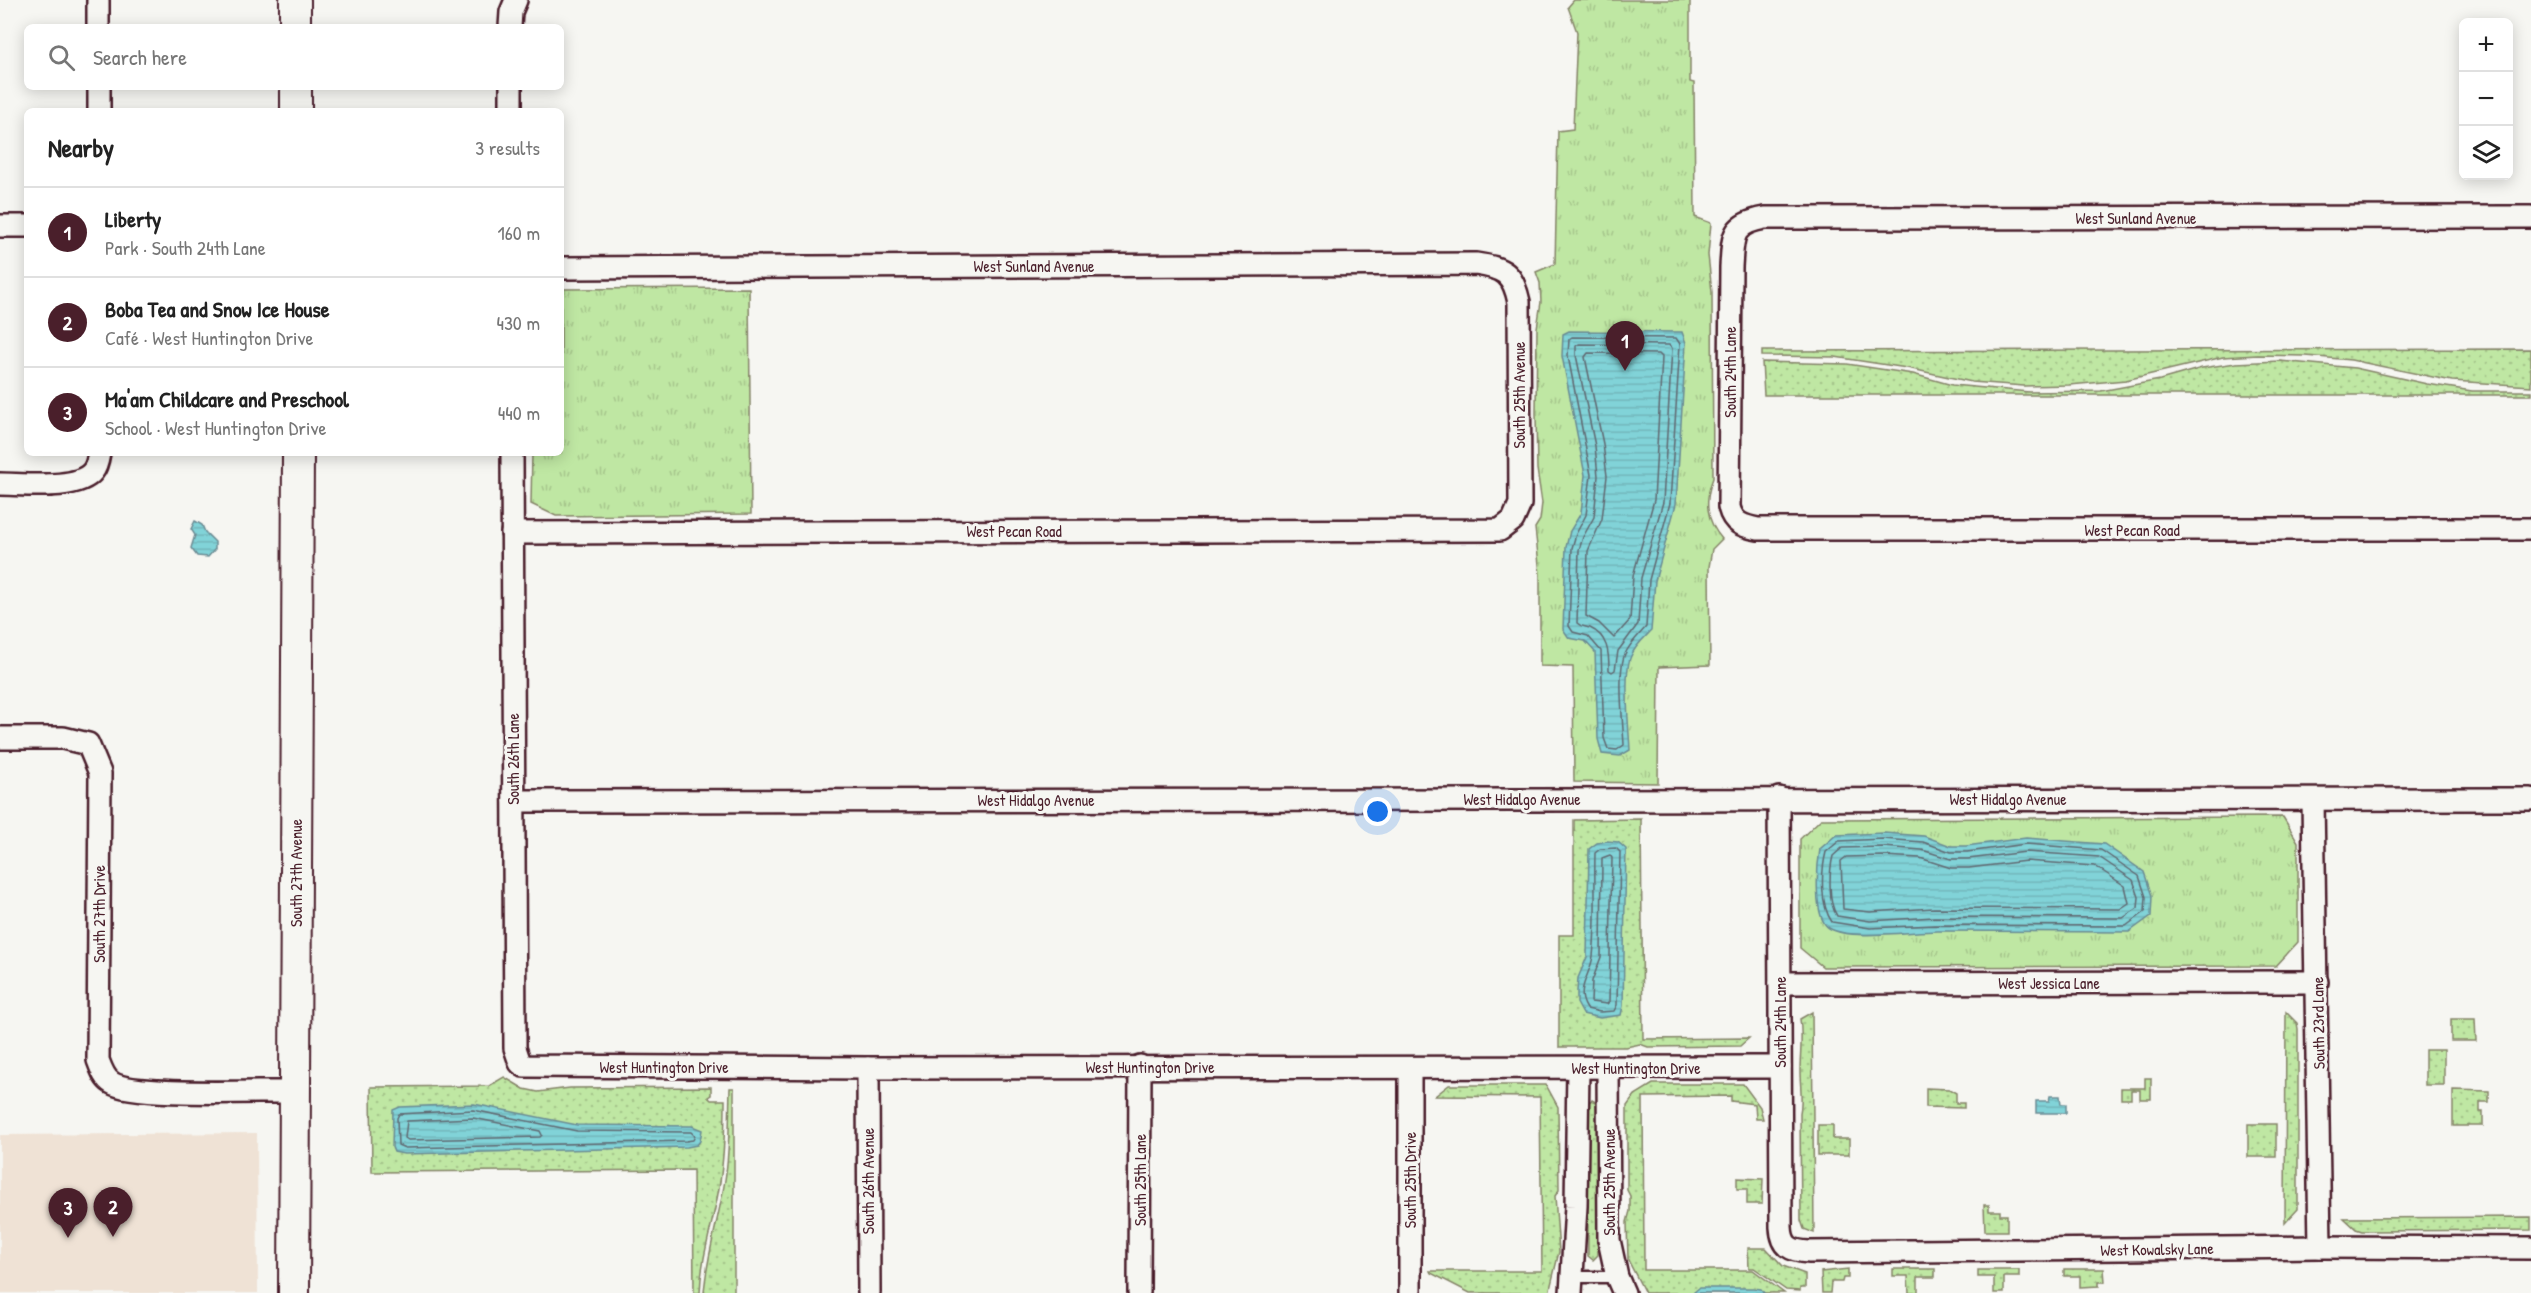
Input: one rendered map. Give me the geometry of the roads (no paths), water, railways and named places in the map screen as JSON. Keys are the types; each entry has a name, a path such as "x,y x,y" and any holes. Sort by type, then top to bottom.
{"main road":[{"path":"295,0 295,24"},
{"path":"296,90 296,108"},
{"name":"South 27th Avenue","path":"294,1293 298,456"}],"street":[{"path":"98,0 98,24"},
{"path":"510,24 511,12 516,0"},
{"path":"99,90 99,108"},
{"path":"511,90 511,108"},
{"name":"West Sunland Avenue","path":"1741,225 1765,218 2531,217"},
{"name":"South 24th Lane","path":"1734,520 1729,507 1731,267 1734,241 1741,225"},
{"path":"0,226 24,226"},
{"name":"West Sunland Avenue","path":"564,268 1476,264 1491,266 1506,273"},
{"name":"South 25th Avenue","path":"1506,273 1515,285 1519,302 1520,504 1513,520"},
{"path":"0,484 67,484 92,473 98,456"},
{"name":"South 26th Lane","path":"512,456 515,1048 520,1063"},
{"name":"West Pecan Road","path":"512,533 1500,530 1513,520"},
{"name":"West Pecan Road","path":"1734,520 1743,526 1758,529 1817,530 2531,529"},
{"name":"South 27th Drive","path":"0,738 63,738 88,744 100,773 98,1060 110,1082 136,1090 296,1092"},
{"name":"South 24th Lane","path":"1779,798 1781,1227 1785,1245"},
{"name":"West Hidalgo Avenue","path":"514,801 2531,799"},
{"name":"South 23rd Lane","path":"2313,800 2320,1247"},
{"name":"West Jessica Lane","path":"1780,983 2317,982"},
{"name":"West Huntington Drive","path":"520,1063 531,1067 1780,1067"},
{"name":"South 25th Lane","path":"1139,1293 1140,1066"},
{"name":"South 26th Avenue","path":"868,1068 869,1293"},
{"name":"South 25th Drive","path":"1410,1068 1410,1293"},
{"name":"South 25th Avenue","path":"1572,1285 1578,1068"},
{"name":"South 25th Avenue","path":"1608,1068 1609,1240 1620,1285"},
{"name":"West Kowalsky Lane","path":"1785,1245 1796,1251 1809,1252 2320,1247 2531,1248"}],"lane":[{"path":"1572,1285 1620,1285"}],"water":[{"path":"1569,331 1682,332 1686,343 1676,504 1655,581 1651,631 1635,649 1629,664 1627,702 1630,750 1620,756 1602,754 1598,739 1595,652 1585,641 1569,638 1563,629 1566,547 1570,531 1581,513 1585,475 1562,356 1563,334"},
{"path":"195,521 202,525 205,532 215,542 215,549 208,557 197,556 191,548 195,535 191,529"},
{"path":"1884,833 1924,836 1951,846 2026,838 2104,844 2144,872 2152,896 2151,916 2129,932 1938,931 1866,935 1839,932 1829,928 1820,914 1818,903 1817,879 1820,849 1836,835"},
{"path":"1618,842 1626,849 1623,1006 1621,1015 1600,1018 1583,1014 1577,1003 1577,991 1578,978 1587,957 1589,849 1597,843"},
{"path":"2050,1096 2060,1096 2061,1104 2066,1104 2066,1113 2036,1113 2036,1101 2049,1101"},
{"path":"474,1104 577,1125 692,1126 702,1130 697,1145 687,1147 404,1154 394,1152 392,1147 393,1110 400,1107"},
{"path":"1699,1288 1753,1288 1761,1289 1764,1293 1693,1293"}],"place":[{"name":"Liberty","path":"1625,371"},
{"name":"Boba Tea and Snow Ice House","path":"113,1237"},
{"name":"Ma'am Childcare and Preschool","path":"68,1238"}]}
